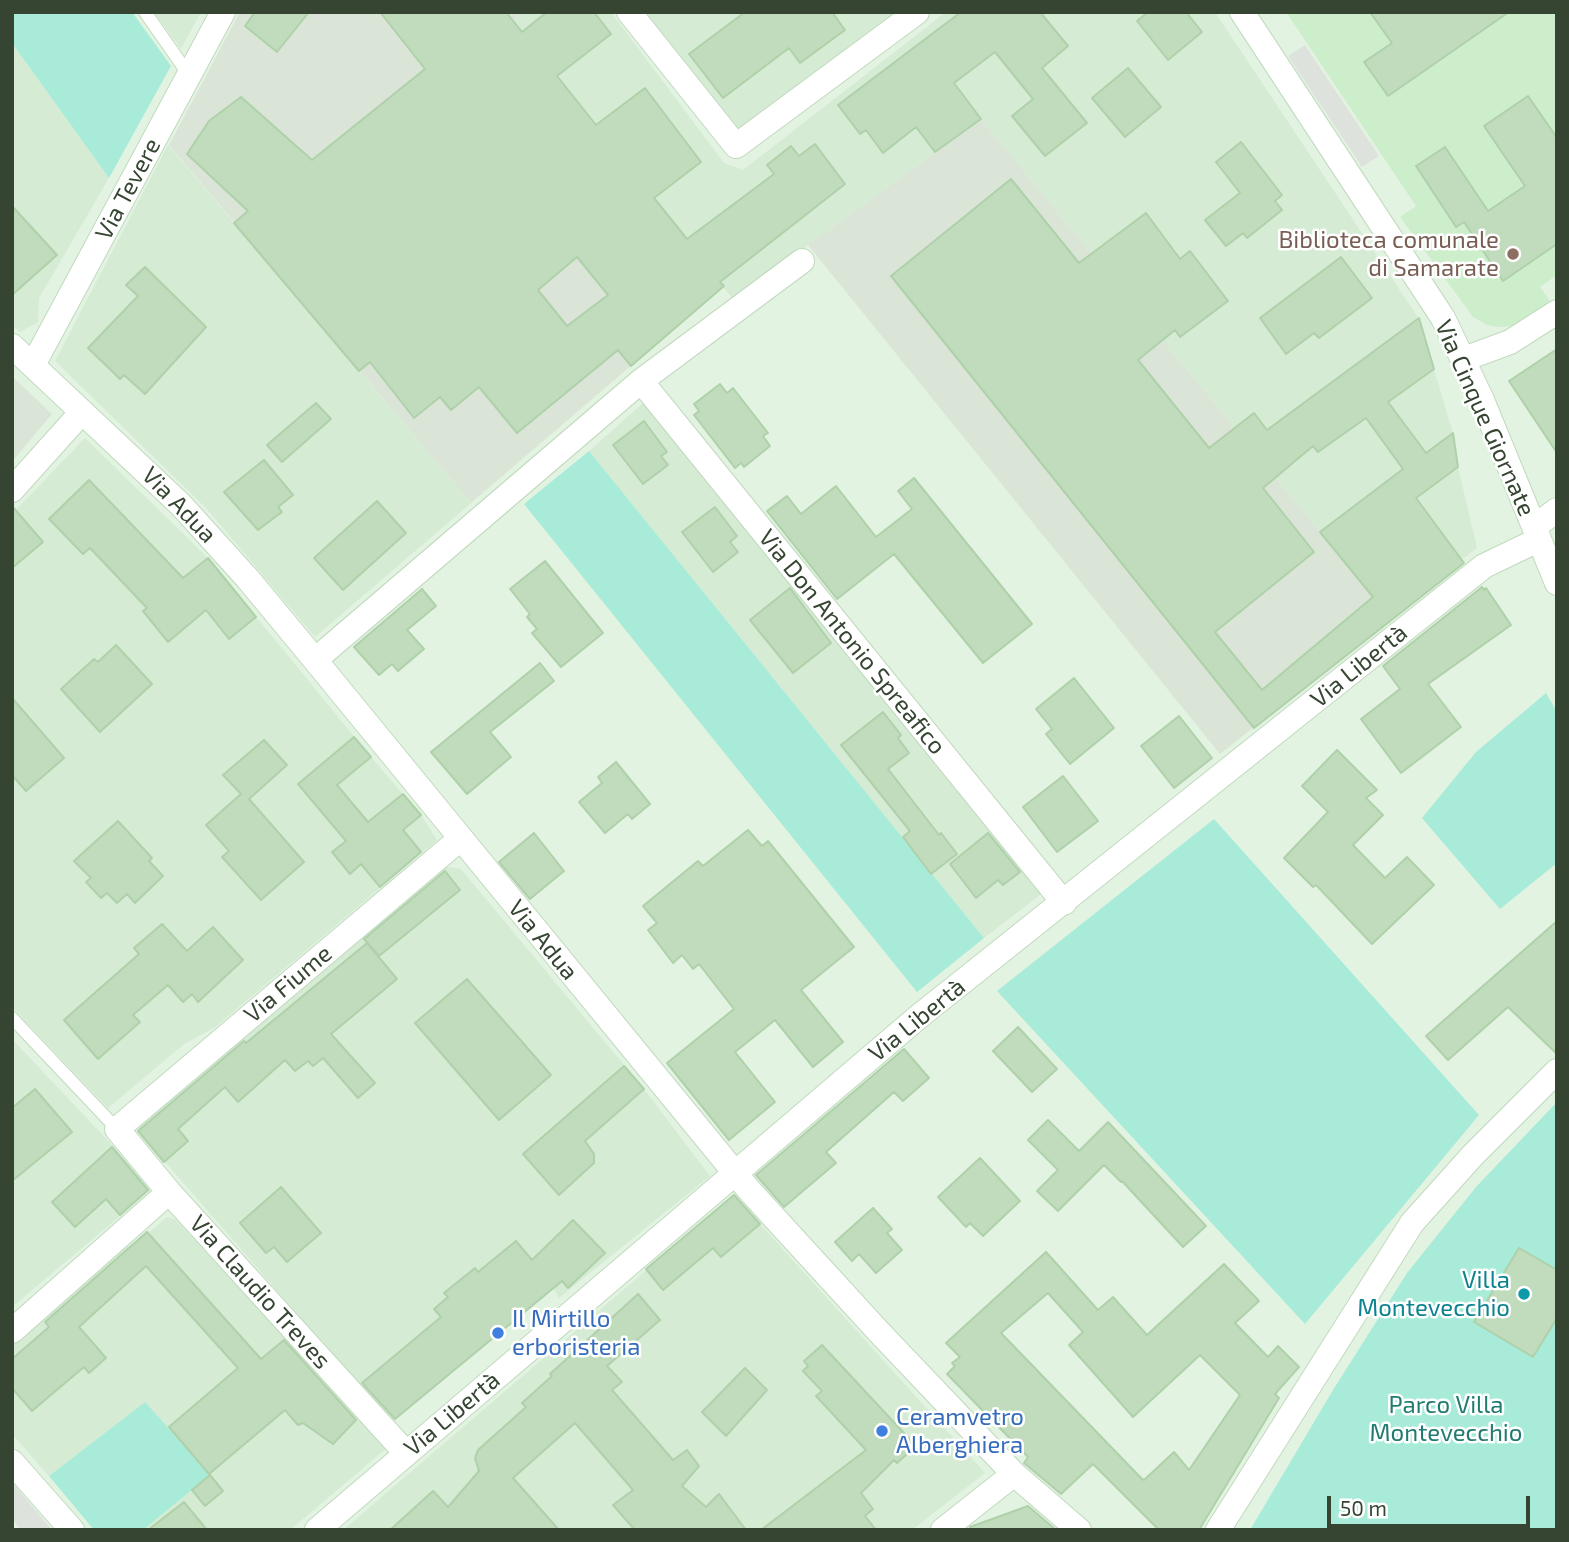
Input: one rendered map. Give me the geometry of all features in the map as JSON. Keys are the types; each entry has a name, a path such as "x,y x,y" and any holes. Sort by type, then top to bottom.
{"street":[{"name":"Via Tevere","path":"33,365 223,12"},
{"path":"629,12 736,146 916,12"},
{"name":"Via Cinque Giornate","path":"1242,12 1443,318 1464,359 1557,583"},
{"path":"315,660 640,382 802,261"},
{"path":"1464,359 1510,342 1557,312"},
{"name":"Via Adua","path":"12,346 181,505 248,579 735,1173 878,1332 1014,1474 1079,1530"},
{"name":"Via Don Antonio Spreafico","path":"640,382 1064,903"},
{"path":"12,491 82,412"},
{"name":"Via Libertà","path":"317,1530 917,1018 1484,566 1536,533 1557,510"},
{"name":"Via Fiume","path":"117,1129 460,839"},
{"path":"1218,1530 1412,1223 1473,1155 1557,1071"},
{"name":"Via Claudio Treves","path":"117,1129 169,1192 405,1453"},
{"path":"12,1331 169,1192"},
{"path":"12,1462 72,1530"},
{"path":"943,1530 1014,1474"}],"lane":[{"path":"145,12 190,75"},
{"path":"12,1018 117,1129"}],"shaded area":[{"path":"154,12 201,12 181,49"},
{"path":"240,12 522,12 513,20 724,286 471,503 169,145"},
{"path":"522,12 611,12 724,163 743,170 946,12 1215,12 1419,319 1453,433 1477,548 1430,583 1391,618 981,119 808,245 735,302 512,19"},
{"path":"643,12 898,12 745,130 733,129"},
{"path":"1286,12 1557,12 1557,275 1540,287 1552,304 1514,326 1487,325 1473,317 1400,217 1416,206"},
{"path":"12,43 109,178 39,298 38,322 20,332 12,325"},
{"path":"1305,45 1379,156 1362,167 1288,56"},
{"path":"981,119 1391,618 1220,754 808,245"},
{"path":"168,145 471,503 315,637 206,508 55,361"},
{"path":"12,376 52,414 12,462"},
{"path":"643,403 1044,892 984,938 589,451"},
{"path":"85,438 208,558 421,815 437,840 214,1028 184,1044 108,1108 12,1007 12,514"},
{"path":"441,866 461,869 644,1089 710,1176 559,1298 553,1287 391,1422 134,1126"},
{"path":"12,1039 151,1190 12,1307"},
{"path":"734,1195 985,1473 912,1530 343,1530"},
{"path":"167,1217 176,1220 388,1447 290,1530 143,1530 192,1490 145,1402 49,1476 12,1434 12,1347 127,1245 131,1248"},
{"path":"12,1482 52,1530 21,1530 12,1519"}],"green space":[{"path":"12,12 132,12 171,66 109,178 12,43"},
{"path":"589,451 984,938 917,992 524,504"},
{"path":"1546,693 1557,712 1557,863 1500,909 1422,818 1476,752"},
{"path":"1214,819 1479,1115 1305,1324 997,991"},
{"name":"Parco Villa Montevecchio","path":"1557,1102 1557,1530 1250,1530 1333,1390 1407,1273 1476,1187"},
{"path":"145,1402 210,1475 143,1530 94,1530 49,1476"}],"building":[{"path":"255,12 309,12 277,52 245,26"},
{"path":"380,12 506,12 522,32 547,12 594,12 611,34 557,76 596,125 645,88 701,162 654,198 687,239 774,174 767,165 791,146 799,156 815,144 845,184 720,282 724,286 631,366 618,350 517,433 479,387 451,410 440,397 414,418 370,362 359,371 234,223 248,211 187,154 209,121 241,97 312,160 425,69","holes":["577,257 608,295 567,326 538,290"]},
{"path":"745,12 832,12 845,30 800,63 789,48 723,98 689,54"},
{"path":"961,12 1040,12 1068,46 1042,68 1087,123 1045,156 1012,116 1033,99 995,52 954,83 981,119 935,152 916,127 883,153 866,130 860,134 838,105"},
{"path":"1148,12 1186,12 1202,32 1168,60 1137,21"},
{"path":"1370,12 1509,12 1388,96 1364,62 1392,43"},
{"path":"1128,68 1161,107 1125,137 1092,98"},
{"path":"1528,96 1557,138 1557,244 1503,281 1464,222 1456,227 1416,166 1445,147 1488,211 1525,186 1484,126"},
{"path":"1241,142 1282,195 1275,201 1282,210 1247,238 1243,233 1226,246 1205,220 1240,193 1216,162"},
{"path":"1011,179 1079,263 1146,213 1180,259 1190,251 1228,301 1180,337 1175,330 1138,360 1209,448 1254,413 1267,430 1419,318 1434,369 1388,402 1426,453 1453,433 1458,467 1416,498 1464,563 1254,728 891,276","holes":["1366,418 1403,469 1320,532 1373,597 1262,690 1215,632 1314,552 1263,488 1313,446 1318,452"]},
{"path":"12,206 57,255 12,295"},
{"path":"1341,257 1372,298 1319,338 1314,333 1286,354 1260,318"},
{"path":"145,267 206,327 145,394 124,375 120,379 88,348 138,296 126,285"},
{"path":"1557,349 1557,453 1509,381"},
{"path":"720,384 727,393 733,388 768,433 763,436 770,446 744,467 741,463 735,468 694,415 699,411 694,404"},
{"path":"316,403 331,419 282,462 267,445"},
{"path":"644,421 667,452 661,456 668,465 643,484 613,445"},
{"path":"264,460 293,495 278,507 282,512 258,530 224,492"},
{"path":"914,478 1032,624 983,663 894,554 837,599 767,511 787,496 801,514 836,486 876,537 912,509 898,491"},
{"path":"89,480 183,578 208,558 256,617 229,639 206,610 168,642 143,611 147,608 90,548 83,554 49,519"},
{"path":"377,501 406,533 343,590 314,558"},
{"path":"12,506 43,542 12,568"},
{"path":"715,507 737,536 730,542 738,552 713,572 682,532"},
{"path":"545,561 603,633 561,667 532,633 537,629 527,617 530,614 510,589"},
{"path":"1482,587 1484,590 1486,588 1511,625 1428,684 1461,727 1401,773 1361,719 1400,689 1383,666"},
{"path":"790,588 831,643 793,673 750,620"},
{"path":"422,589 436,606 407,630 424,649 398,671 392,664 379,675 354,647"},
{"path":"116,645 152,684 100,732 61,689 94,659 98,662"},
{"path":"540,663 554,681 490,732 511,757 467,794 431,752"},
{"path":"1074,678 1114,728 1070,764 1046,734 1052,729 1036,709"},
{"path":"12,698 64,758 26,791 12,775"},
{"path":"883,712 901,735 898,738 909,753 888,769 957,854 931,874 903,837 910,831 841,745"},
{"path":"1179,716 1212,758 1174,788 1141,746"},
{"path":"354,737 371,757 337,785 368,822 403,794 421,815 403,830 421,852 380,887 361,864 350,874 332,852 346,841 298,784"},
{"path":"264,740 287,765 249,799 304,862 261,900 222,857 229,851 206,825 241,794 223,775"},
{"path":"1337,750 1377,790 1366,798 1383,815 1353,845 1385,878 1407,857 1434,885 1372,944 1316,885 1313,887 1284,858 1328,812 1302,786"},
{"path":"616,762 650,804 632,819 628,814 605,833 579,802 602,783 598,777"},
{"path":"1063,776 1098,821 1057,852 1023,807"},
{"path":"118,821 152,858 149,861 163,876 135,903 127,894 117,903 107,893 101,898 86,882 91,878 74,861"},
{"path":"748,830 762,846 768,841 854,947 801,990 843,1042 813,1067 775,1020 735,1052 775,1102 729,1140 667,1063 734,1009 699,964 693,969 682,955 673,963 648,930 657,923 643,906 698,861 703,866"},
{"path":"534,833 564,871 530,899 499,862"},
{"path":"988,833 1020,872 1003,885 998,880 976,898 950,864"},
{"path":"445,871 460,890 379,956 364,939"},
{"path":"1557,921 1557,1054 1508,1007 1448,1060 1426,1036"},
{"path":"162,924 187,951 213,927 243,960 198,1002 192,994 183,1002 168,985 133,1015 140,1022 98,1059 64,1020 139,954 134,948"},
{"path":"367,943 397,979 331,1034 375,1083 358,1098 323,1058 313,1066 308,1061 295,1071 285,1060 238,1102 225,1087 178,1129 188,1141 164,1162 138,1131 244,1041 246,1043"},
{"path":"467,979 551,1075 499,1120 415,1023"},
{"path":"1018,1027 1057,1069 1032,1092 993,1051"},
{"path":"904,1049 929,1078 903,1101 894,1092 826,1152 836,1163 784,1207 756,1175"},
{"path":"624,1066 644,1089 585,1141 594,1154 594,1163 559,1195 523,1154"},
{"path":"35,1089 72,1132 12,1181 12,1108"},
{"path":"1048,1120 1079,1151 1108,1122 1206,1226 1183,1247 1104,1165 1058,1211 1037,1191 1058,1170 1028,1140"},
{"path":"112,1147 148,1190 120,1215 106,1199 75,1227 52,1202"},
{"path":"980,1158 1020,1201 983,1236 970,1223 966,1227 938,1197"},
{"path":"281,1187 321,1233 287,1262 274,1247 266,1253 240,1223"},
{"path":"734,1195 760,1224 721,1257 713,1248 663,1290 646,1269"},
{"path":"873,1208 892,1229 887,1233 902,1250 876,1273 859,1254 852,1261 835,1242"},
{"path":"573,1220 605,1253 568,1288 562,1281 395,1419 362,1383 441,1317 434,1309 448,1297 444,1293 475,1268 478,1272 516,1241 532,1260"},
{"path":"147,1232 261,1359 284,1340 356,1420 333,1444 303,1423 298,1425 285,1410 209,1474 169,1427 238,1368 146,1266 79,1327 106,1358 89,1373 84,1367 32,1411 12,1388 12,1359 49,1327 45,1322"},
{"name":"Villa Montevecchio","path":"1519,1248 1557,1270 1557,1318 1533,1357 1474,1322"},
{"path":"1046,1252 1098,1310 1113,1297 1147,1335 1224,1264 1259,1301 1235,1323 1268,1357 1278,1346 1299,1367 1275,1394 1279,1398 1199,1530 1159,1530 1093,1464 1061,1494 1024,1463 1028,1457 947,1374 955,1366 952,1363 960,1357 946,1343","holes":["1048,1293 1083,1332 1069,1345 1133,1417 1200,1355 1240,1395 1189,1470 1174,1452 1142,1479 1001,1333"]},
{"path":"638,1294 660,1320 607,1366 622,1382 612,1390 673,1460 687,1450 699,1466 682,1486 706,1507 719,1494 746,1530 635,1530 613,1505 633,1490 575,1423 513,1478 559,1530 390,1530 433,1491 448,1507 479,1471 475,1458 478,1450 526,1407 522,1403 552,1376 550,1374"},
{"path":"822,1345 916,1446 897,1463 894,1460 861,1493 873,1509 865,1516 876,1530 761,1530 866,1450 816,1396 822,1391 803,1371 808,1366 804,1361"},
{"path":"745,1368 767,1390 726,1436 702,1412"},
{"path":"210,1475 223,1491 205,1506 192,1490"},
{"path":"184,1502 207,1530 148,1530"},
{"path":"1028,1506 1056,1530 970,1530 970,1527"}],"place":[{"name":"Biblioteca comunale di Samarate","path":"1513,254"},
{"name":"Villa Montevecchio","path":"1524,1294"},
{"name":"Il Mirtillo erboristeria","path":"498,1333"},
{"name":"Ceramvetro Alberghiera","path":"882,1431"}]}
